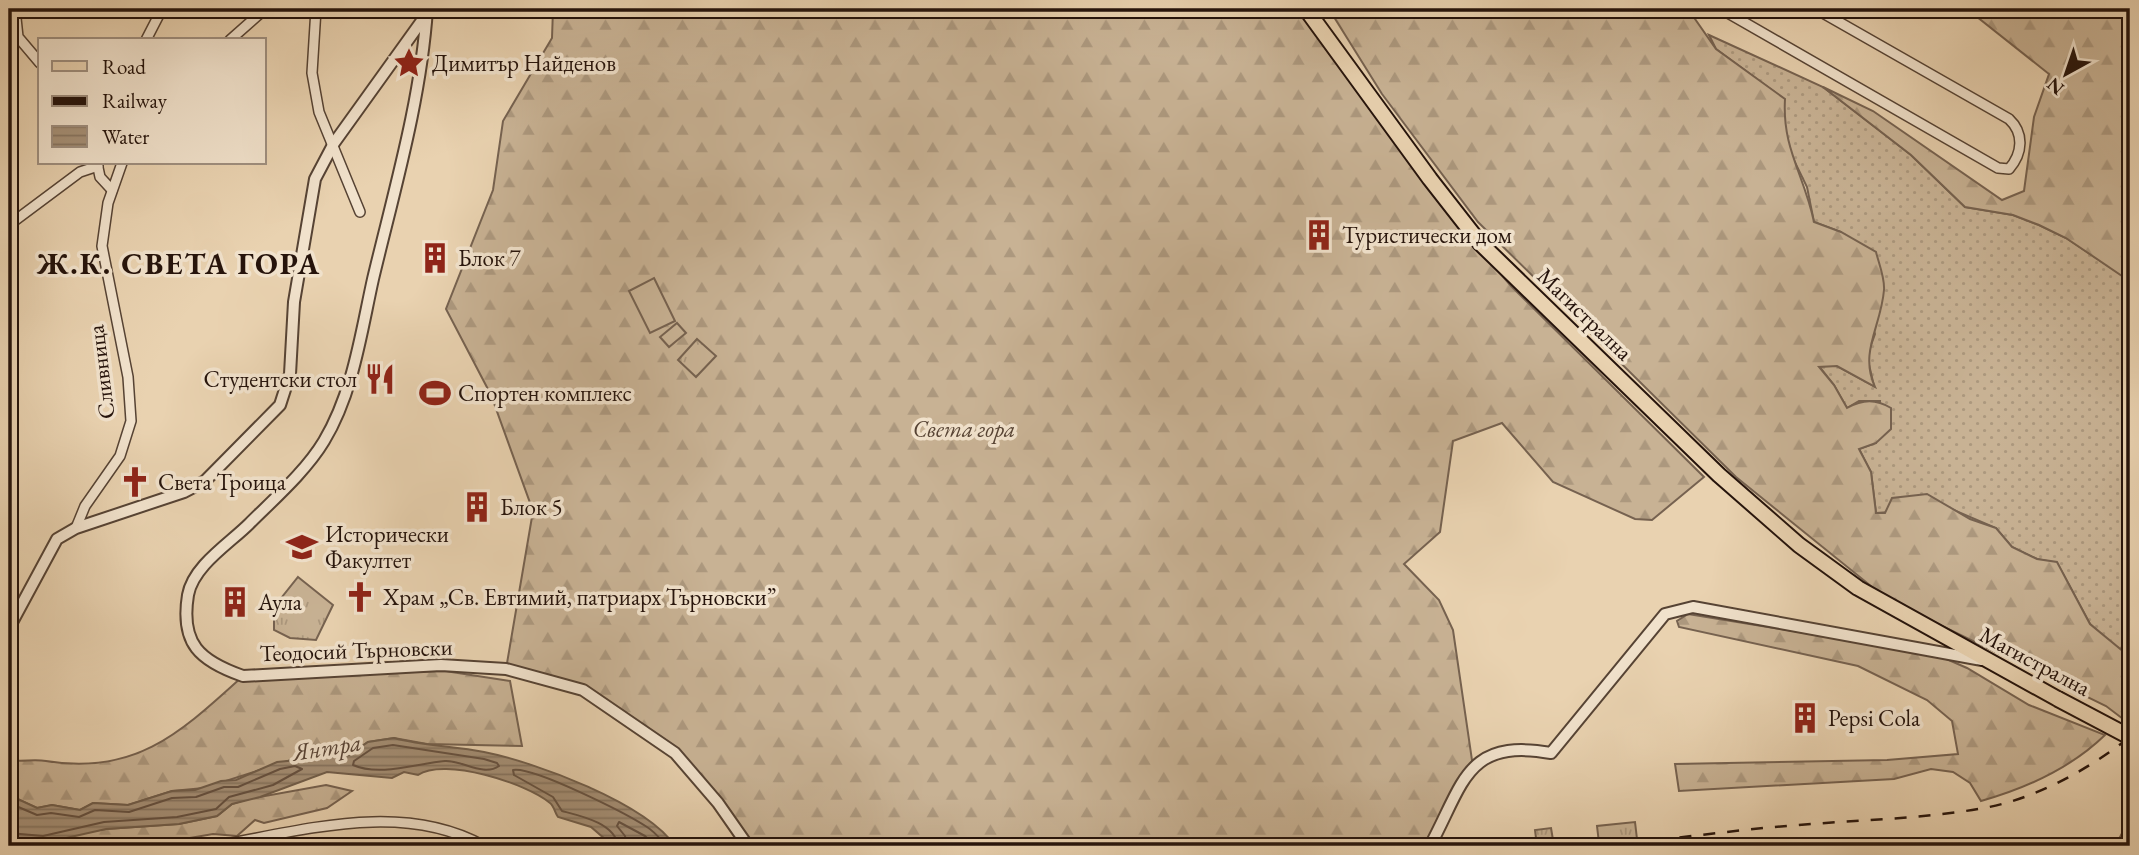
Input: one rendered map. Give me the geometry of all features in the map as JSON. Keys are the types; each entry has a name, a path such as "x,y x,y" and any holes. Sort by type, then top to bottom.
{"main road":[{"name":"Магистрална","path":"1307,9 1438,190 1480,243 1762,514 1816,558 1882,603 2130,737"},
{"name":"Магистрална","path":"1315,9 1434,177 1484,239 1740,486 1803,541 1882,603"}],"street":[{"path":"15,9 18,37 38,61"},
{"path":"147,38 162,9"},
{"path":"232,38 265,9"},
{"path":"316,9 312,73 319,112 334,143 360,212"},
{"path":"1721,9 1998,168 2009,169 2016,161 2021,136 2019,128 2009,119 1816,9"},
{"path":"76,528 184,492 205,481 280,405 290,374 294,302 316,179 334,143 427,11"},
{"name":"Теодосий Търновски","path":"427,11 397,183 347,387 323,443 250,523 200,571 188,593 188,625 193,647 214,666 243,676 441,665 506,669 583,690 675,753 718,803 748,846"},
{"name":"Сливница","path":"9,628 57,539 76,528 85,506 120,456 131,422 128,377 102,246 111,190 122,164"},
{"path":"9,225 80,172 98,165 100,177 111,190"},
{"path":"1430,846 1473,767 1484,756 1508,749 1551,753 1665,614 1693,607 1984,660"},
{"path":"214,846 381,821 438,826 484,846"}],"green space":[{"name":"Света гора","path":"553,9 1303,9 1325,48 1459,225 1511,286 1704,477 1652,520 1635,519 1553,482 1502,423 1453,441 1440,532 1404,564 1439,600 1453,630 1473,767 1430,846 748,846 675,753 583,690 506,669 533,511 491,395 446,309 493,190 503,121 552,38"},
{"path":"1329,9 1688,9 1716,49 1785,99 1790,147 1814,222 1841,232 1876,252 1884,285 1869,362 1875,387 1837,366 1819,367 1834,385 1847,408 1869,401 1891,408 1891,429 1876,443 1859,449 1871,472 1876,513 1885,513 1892,498 1927,494 1970,519 1996,528 2012,547 2037,559 2057,562 2090,624 2130,657 2130,719 2127,722 2106,706 1887,599 1736,477 1478,222 1382,94"},
{"path":"1967,9 2130,9 2130,274 2125,278 2066,238 2039,225 2013,215 1965,207 1911,155 1823,87 1873,111 2002,200 2024,191 2034,117 2049,74"},
{"path":"1709,35 1823,87 1911,155 1965,207 2013,215 2039,225 2066,238 2125,277 2130,274 2130,628 2120,651 2090,624 2057,563 2037,559 2012,547 1996,528 1949,508 1876,513 1871,472 1859,449 1876,443 1880,401 1859,401 1847,408 1819,366 1837,366 1874,386 1867,356 1875,334 1841,232 1814,222 1807,187 1788,148 1783,122 1784,99 1716,49"},
{"path":"654,278 675,321 650,333 629,291"},
{"path":"677,323 686,333 669,347 660,337"},
{"path":"697,339 716,356 696,377 678,360"},
{"path":"298,577 333,605 316,640 290,638 274,630 274,607"},
{"path":"1688,614 1935,654 1967,668 2029,705 2105,735 2077,758 2047,776 1981,801 1970,783 1953,772 1931,769 1894,779 1679,791 1675,764 1887,760 1958,754 1952,721 1927,700 1858,666 1679,627 1677,621"},
{"path":"445,671 510,681 522,746 427,744 394,738 368,742 349,755 294,759 204,788 172,791 128,805 93,803 80,810 52,805 37,808 9,795 9,760 78,764 106,762 132,755 177,731 243,676"},
{"path":"326,785 352,791 327,808 264,823 255,820 237,836 213,834 143,846 9,846 9,840 23,842 106,829 179,824 217,816 232,804 248,799"},
{"path":"1635,822 1637,839 1599,843 1597,826"},
{"path":"1551,828 1554,846 1537,846 1535,830"}],"water":[{"path":"394,738 484,752 559,775 615,800 640,815 661,830 675,846 613,846 591,827 558,817 553,806 539,795 485,775 446,769 430,770 418,775 404,772 392,778 327,772 260,797 232,804 217,816 179,824 106,829 44,843 9,840 9,795 37,808 52,805 80,810 93,803 128,805 172,791 195,790 221,781 236,780 277,762 349,755 368,742"},
{"path":"2130,818 2130,846 2118,846 2119,839"}],"railway":[{"path":"1608,846 1774,827 1933,815 1998,805 2059,782 2130,737"},
{"path":"1742,846 1821,841"}],"place":[{"name":"Димитър Найденов","path":"409,63"},
{"name":"Туристически дом","path":"1319,235"},
{"name":"Блок 7","path":"435,258"},
{"name":"Студентски стол","path":"380,379"},
{"name":"Спортен комплекс","path":"435,393"},
{"name":"Света Троица","path":"135,482"},
{"name":"Блок 5","path":"477,507"},
{"name":"Исторически Факултет","path":"302,547"},
{"name":"Храм „Св. Евтимий, патриарх Търновски”","path":"360,597"},
{"name":"Аула","path":"235,602"},
{"name":"Pepsi Cola","path":"1805,718"}],"district":[{"name":"Ж.К. СВЕТА ГОРА","path":"179,263"}],"water label":[{"name":"Янтра","path":"327,747"}]}
